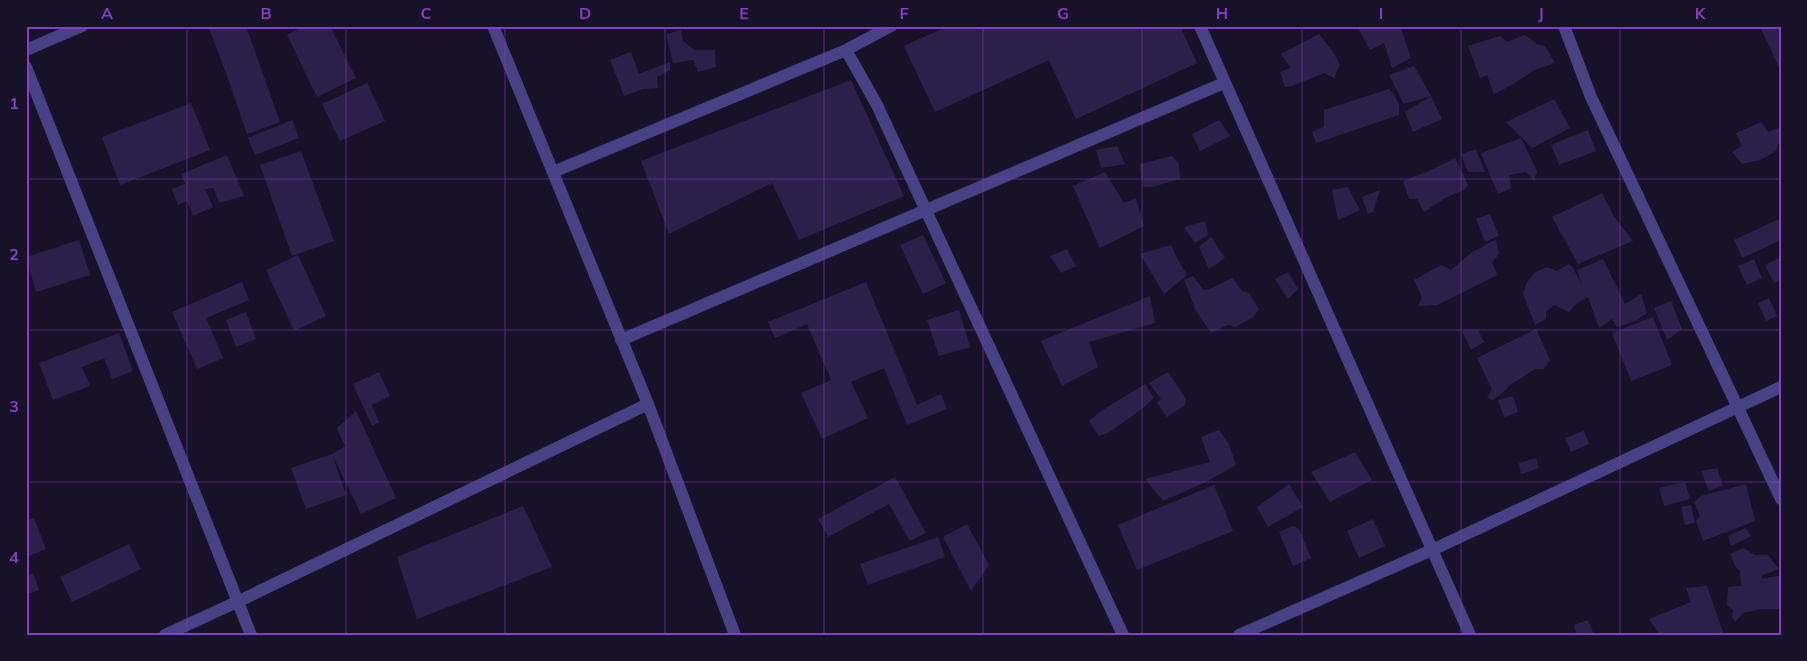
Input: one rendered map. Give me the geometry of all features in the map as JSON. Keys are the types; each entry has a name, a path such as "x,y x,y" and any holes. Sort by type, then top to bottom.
{"street":[{"path":"26,50 82,26"},
{"path":"493,26 648,404 734,635"},
{"path":"553,172 846,50 891,26"},
{"path":"1200,26 1470,635"},
{"path":"1564,26 1591,97 1781,499"},
{"path":"846,50 877,105 1123,635"},
{"path":"26,68 251,635"},
{"path":"621,340 1224,83"},
{"path":"1239,635 1432,550 1781,387"},
{"path":"165,635 648,404"}],"building":[{"path":"208,26 246,26 280,122 247,134"},
{"path":"304,26 330,26 356,78 317,97 287,35"},
{"path":"948,26 1180,26 1197,63 1076,119 1049,60 935,112 904,46"},
{"path":"1357,26 1400,26 1411,58 1392,68 1384,43 1370,50"},
{"path":"1760,26 1781,26 1781,72"},
{"path":"681,30 683,41 694,50 715,50 716,67 698,72 693,60 673,63 666,34"},
{"path":"1319,34 1340,65 1334,78 1324,73 1285,87 1280,72 1291,68 1281,54"},
{"path":"1525,35 1537,44 1545,46 1555,63 1534,70 1512,85 1494,94 1487,75 1480,78 1468,46 1500,36 1507,42"},
{"path":"631,52 639,74 670,62 670,70 657,77 658,88 643,89 624,96 610,60"},
{"path":"1414,66 1431,96 1404,104 1389,75"},
{"path":"851,80 904,196 799,240 772,183 669,234 641,161"},
{"path":"367,83 385,121 340,141 322,104"},
{"path":"1389,89 1394,94 1399,105 1399,115 1316,143 1312,132 1324,127 1324,110"},
{"path":"1431,96 1442,119 1413,132 1405,112"},
{"path":"1554,99 1570,128 1532,148 1506,122"},
{"path":"191,103 210,150 120,185 102,137"},
{"path":"292,120 299,138 255,155 248,138"},
{"path":"1219,120 1230,136 1200,151 1192,134"},
{"path":"1761,122 1768,132 1781,127 1781,144 1778,144 1776,151 1760,160 1742,164 1732,152 1742,146 1736,133"},
{"path":"1588,130 1596,151 1559,165 1551,145"},
{"path":"1521,138 1537,171 1534,181 1526,172 1509,175 1511,188 1498,194 1481,153"},
{"path":"1117,146 1125,164 1101,168 1096,150"},
{"path":"1476,149 1485,172 1468,172 1461,154"},
{"path":"301,151 334,241 292,256 260,165"},
{"path":"227,155 244,196 219,203 213,188 205,189 213,207 193,216 187,201 178,205 172,189 185,184 181,174"},
{"path":"1172,156 1179,164 1180,179 1152,187 1144,187 1140,164"},
{"path":"1455,158 1468,185 1465,189 1445,198 1424,212 1417,199 1409,199 1403,181"},
{"path":"1105,172 1124,203 1136,198 1144,226 1100,248 1073,186"},
{"path":"1348,187 1360,210 1338,220 1332,190"},
{"path":"1380,190 1373,212 1368,214 1362,197"},
{"path":"1602,193 1613,215 1633,241 1578,264 1552,217"},
{"path":"1490,214 1499,236 1485,242 1476,219"},
{"path":"1781,218 1781,240 1742,258 1734,240"},
{"path":"1205,221 1208,235 1195,243 1184,227"},
{"path":"923,235 946,283 923,294 900,245"},
{"path":"1211,237 1225,258 1209,269 1199,247"},
{"path":"1496,239 1499,254 1492,262 1497,275 1437,305 1418,306 1422,297 1414,280 1441,265 1451,270 1471,253"},
{"path":"79,240 90,275 36,292 26,257"},
{"path":"1171,245 1187,275 1164,294 1140,254"},
{"path":"1067,249 1076,266 1061,273 1050,256"},
{"path":"298,255 326,316 294,331 266,270"},
{"path":"1781,257 1781,280 1774,283 1765,265"},
{"path":"1603,259 1625,304 1641,294 1647,313 1635,321 1617,327 1612,319 1599,328 1588,297 1576,304 1569,312 1554,305 1546,312 1546,319 1535,325 1523,294 1526,284 1534,273 1547,267 1557,271 1569,264 1582,285 1577,270"},
{"path":"1754,259 1762,278 1747,285 1738,266"},
{"path":"1288,272 1298,289 1288,299 1275,279"},
{"path":"1193,276 1203,289 1208,290 1232,278 1242,291 1249,293 1259,309 1253,317 1236,327 1228,325 1211,333 1196,311 1184,280"},
{"path":"242,282 249,300 206,318 223,358 197,369 172,312"},
{"path":"866,282 917,405 941,394 947,409 907,425 884,368 851,382 868,418 822,439 801,393 831,380 807,324 775,338 768,322"},
{"path":"1150,296 1155,323 1089,342 1098,367 1062,386 1041,341"},
{"path":"1769,298 1777,316 1766,321 1758,303"},
{"path":"1671,301 1682,329 1667,340 1654,308"},
{"path":"959,310 970,347 939,356 927,320"},
{"path":"246,312 256,339 236,347 226,320"},
{"path":"1653,317 1672,365 1631,381 1612,333"},
{"path":"1536,329 1550,360 1544,369 1535,369 1510,385 1492,400 1487,397 1492,390 1477,358"},
{"path":"1478,330 1484,342 1471,350 1462,331"},
{"path":"119,333 133,371 112,379 104,358 82,367 90,386 53,400 39,363"},
{"path":"379,372 390,396 372,405 379,422 372,426 353,384"},
{"path":"1168,372 1186,399 1185,405 1167,417 1157,403 1161,399 1149,383"},
{"path":"1145,384 1154,398 1110,432 1099,436 1089,421 1101,411"},
{"path":"1513,396 1518,412 1504,417 1498,400"},
{"path":"356,411 396,498 361,514 332,454 345,446 337,428"},
{"path":"1219,430 1229,444 1236,465 1206,482 1163,501 1145,479 1210,462 1201,437"},
{"path":"1584,431 1589,444 1571,452 1565,438"},
{"path":"1355,452 1372,480 1330,502 1311,472"},
{"path":"332,454 346,495 306,509 291,468"},
{"path":"1536,458 1539,468 1521,474 1519,463"},
{"path":"1717,468 1723,486 1709,491 1701,471"},
{"path":"895,477 926,533 910,541 889,504 828,537 818,519"},
{"path":"1685,482 1690,499 1664,506 1659,488"},
{"path":"1289,484 1303,507 1268,527 1257,507"},
{"path":"1746,484 1755,521 1703,541 1696,521 1700,516 1694,502 1701,496"},
{"path":"1214,485 1233,531 1137,570 1118,525"},
{"path":"1691,505 1695,523 1685,525 1681,507"},
{"path":"523,506 552,567 417,619 397,557"},
{"path":"34,518 46,549 26,557 26,521"},
{"path":"1373,519 1385,546 1359,558 1347,531"},
{"path":"967,524 989,565 971,591 943,537"},
{"path":"1293,526 1299,529 1311,558 1293,566 1279,532"},
{"path":"1746,528 1751,536 1731,546 1728,536"},
{"path":"938,537 945,557 868,585 860,564"},
{"path":"129,544 141,569 72,602 60,577"},
{"path":"1743,548 1755,555 1768,555 1779,569 1761,576 1763,579 1781,575 1781,609 1761,609 1743,613 1735,622 1732,617 1733,610 1727,605 1728,587 1741,586 1740,571 1735,566 1730,554"},
{"path":"33,573 39,590 26,595 26,576"},
{"path":"1707,586 1724,635 1660,635 1649,619 1691,602 1686,588"},
{"path":"1588,620 1594,635 1577,635 1574,625"}]}
